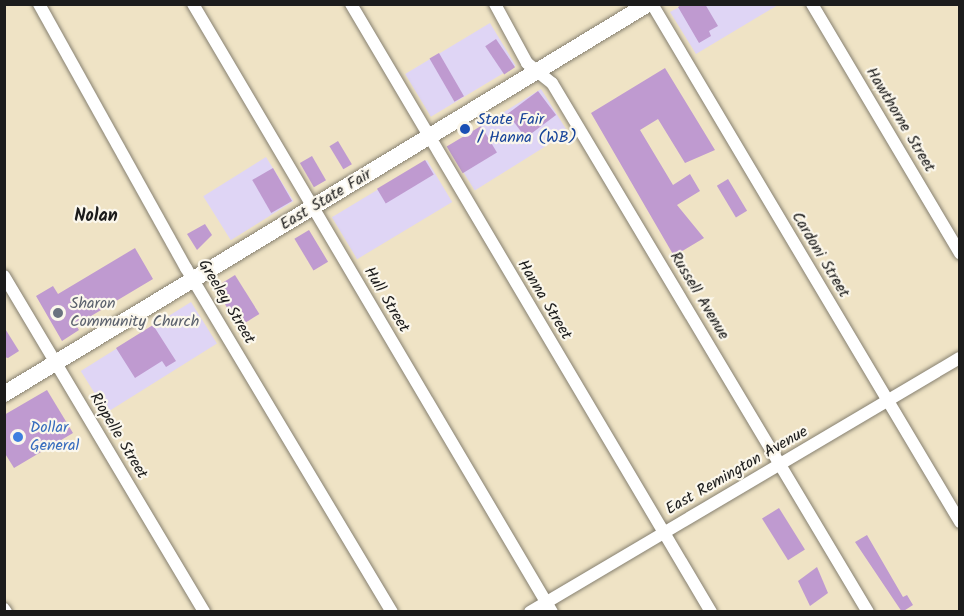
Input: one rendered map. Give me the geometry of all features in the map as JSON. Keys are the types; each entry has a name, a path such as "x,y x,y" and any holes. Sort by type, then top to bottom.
{"street":[{"name":"Greeley Street","path":"39,4 194,280 392,612"},
{"name":"Hull Street","path":"193,4 549,607"},
{"name":"Hanna Street","path":"351,4 711,612"},
{"name":"Russell Avenue","path":"495,4 527,63 552,82 868,612"},
{"name":"East State Fair","path":"4,394 650,4"},
{"name":"Cardoni Street","path":"650,4 960,522"},
{"name":"Hawthorne Street","path":"812,4 960,253"},
{"name":"Riopelle Street","path":"4,276 204,612"},
{"name":"East Remington Avenue","path":"530,612 549,607 664,533 960,358"}],"shaded area":[{"path":"683,5 778,5 696,54 670,12"},
{"path":"490,23 516,66 431,117 405,74"},
{"path":"541,89 568,132 475,191 448,147"},
{"path":"266,157 294,201 231,240 203,196"},
{"path":"427,160 452,202 357,259 332,217"},
{"path":"191,302 217,344 107,412 81,371"}],"building":[{"path":"683,4 705,4 718,26 709,31 711,36 699,43 678,7"},
{"path":"496,39 515,67 504,74 485,46"},
{"path":"439,53 464,96 454,102 429,58"},
{"path":"665,68 715,150 685,163 658,119 640,130 673,185 690,174 700,191 677,205 704,238 674,256 591,113"},
{"path":"538,91 556,115 526,138 508,114"},
{"path":"481,126 497,153 463,173 447,147"},
{"path":"338,141 352,164 343,169 329,146"},
{"path":"312,156 326,180 314,187 300,163"},
{"path":"425,160 434,175 386,203 377,189"},
{"path":"273,168 292,201 271,213 252,180"},
{"path":"728,179 747,211 736,217 717,186"},
{"path":"205,224 212,235 197,250 187,234"},
{"path":"309,230 328,262 313,270 294,239"},
{"path":"135,248 153,279 76,325 79,330 62,341 36,296 53,286 58,294"},
{"path":"235,275 259,314 239,327 215,288"},
{"path":"153,325 176,361 166,367 162,361 135,378 116,348"},
{"path":"4,327 19,351 8,358 4,357"},
{"path":"47,390 73,433 14,468 4,452 4,415"},
{"path":"779,508 805,550 788,560 762,519"},
{"path":"867,535 903,597 907,595 913,605 902,612 855,542"},
{"path":"817,567 828,593 810,606 798,581"}],"place":[{"name":"State Fair / Hanna (WB)","path":"465,129"},
{"name":"Sharon Community Church","path":"58,313"},
{"name":"Dollar General","path":"18,437"}],"district":[{"name":"Nolan","path":"96,217"}]}
